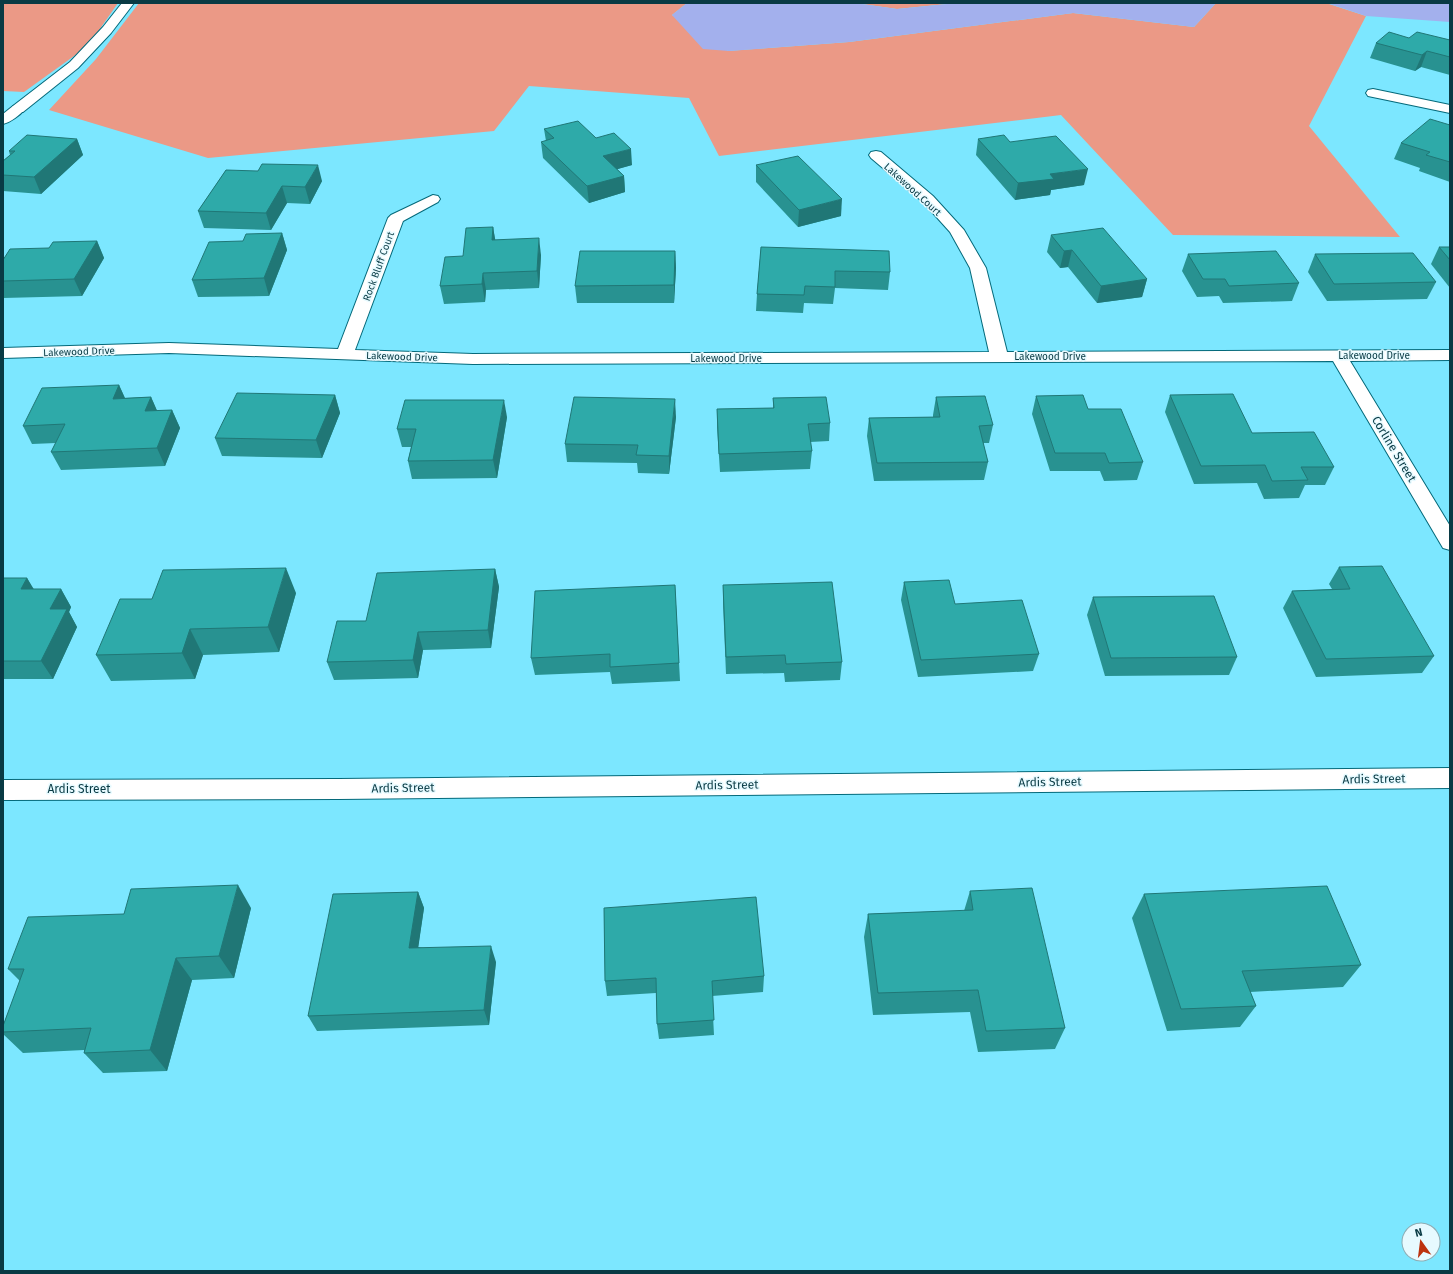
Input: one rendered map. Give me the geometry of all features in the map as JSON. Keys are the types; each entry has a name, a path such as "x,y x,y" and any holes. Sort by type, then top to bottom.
{"street":[{"path":"3,120 74,64 107,30 128,3"},
{"path":"1373,93 1450,109"},
{"name":"Lakewood Court","path":"876,155 928,199 956,230 978,268 999,356"},
{"name":"Rock Bluff Court","path":"345,354 396,218 433,199"},
{"name":"Lakewood Drive","path":"3,354 169,348 473,359 1450,355"},
{"name":"Corline Street","path":"1338,356 1450,543"},
{"name":"Ardis Street","path":"3,790 354,789 1450,778"}],"shaded area":[{"path":"3,3 118,3 88,46 24,92 3,91"},
{"path":"139,3 687,3 672,15 728,51 849,42 1073,13 1194,27 1216,3 1326,3 1366,16 1309,126 1400,237 1173,235 1061,115 719,156 689,98 529,86 494,131 208,158 49,110 96,59"},
{"path":"855,3 957,3 897,9"}],"water":[{"path":"687,3 855,3 897,9 957,3 1216,3 1194,27 1073,13 849,42 729,51 703,49 672,15"},
{"path":"1327,3 1450,3 1450,22 1366,16"}],"building":[{"path":"1389,32 1409,38 1417,32 1450,40 1450,57 1427,51 1422,55 1376,43"},
{"path":"1430,119 1450,125 1450,162 1426,155 1430,152 1401,143"},
{"path":"578,121 596,138 614,133 631,149 603,156 624,176 587,186 541,142 554,138 544,129"},
{"path":"27,135 77,139 34,177 3,175 3,161 15,151 9,151"},
{"path":"1004,135 1010,142 1056,136 1088,169 1050,174 1054,179 1018,183 978,139"},
{"path":"798,156 842,199 799,210 756,165"},
{"path":"262,164 318,165 305,187 282,186 266,213 198,211 226,170 258,171"},
{"path":"493,227 492,240 539,238 537,271 483,273 482,284 440,286 445,257 463,256 466,228"},
{"path":"1103,228 1147,279 1101,286 1072,250 1064,251 1051,235"},
{"path":"282,233 264,278 192,280 209,242 243,241 246,234"},
{"path":"97,241 74,279 3,281 3,260 10,249 49,248 53,242"},
{"path":"761,247 889,251 890,272 835,271 835,287 805,286 804,295 757,294"},
{"path":"1439,247 1450,247 1450,260"},
{"path":"580,251 675,251 674,285 575,286"},
{"path":"1276,251 1299,283 1229,286 1225,279 1203,279 1188,254"},
{"path":"1413,253 1436,282 1334,284 1315,254"},
{"path":"119,385 113,399 151,397 145,411 172,410 157,448 51,452 65,424 23,426 42,388"},
{"path":"237,393 335,395 316,440 215,438"},
{"path":"1233,394 1252,433 1314,432 1334,467 1301,467 1308,480 1272,481 1265,465 1201,466 1170,395"},
{"path":"1083,395 1088,409 1121,409 1143,462 1109,463 1105,453 1055,453 1036,396"},
{"path":"985,396 993,425 979,426 988,462 877,463 869,418 940,417 936,397"},
{"path":"574,397 675,399 669,456 636,455 638,445 565,444"},
{"path":"826,397 830,423 808,424 812,451 719,454 717,409 774,408 773,398"},
{"path":"405,400 504,400 493,460 408,461 416,429 397,429"},
{"path":"1382,566 1434,656 1326,659 1292,591 1350,589 1339,567"},
{"path":"286,568 268,627 190,629 182,653 96,655 120,599 152,599 163,570"},
{"path":"495,569 488,630 418,632 413,660 327,662 337,621 366,621 377,573"},
{"path":"3,578 27,578 21,589 61,589 50,609 67,609 41,661 3,661"},
{"path":"949,580 955,604 1022,600 1039,654 921,660 904,582"},
{"path":"832,582 842,662 786,664 785,655 726,657 723,585"},
{"path":"675,585 679,663 610,667 610,654 531,658 535,591"},
{"path":"1214,596 1237,657 1111,658 1093,597"},
{"path":"238,885 219,956 176,958 150,1050 84,1053 91,1028 3,1032 3,1026 24,969 8,969 28,917 124,914 131,889"},
{"path":"1327,886 1361,965 1242,971 1256,1006 1181,1009 1144,894"},
{"path":"1032,888 1065,1028 986,1031 978,990 878,993 868,914 973,910 970,891"},
{"path":"418,892 409,948 491,946 484,1010 308,1016 333,894"},
{"path":"756,897 764,976 712,981 714,1020 657,1024 656,978 605,981 604,908"}]}
